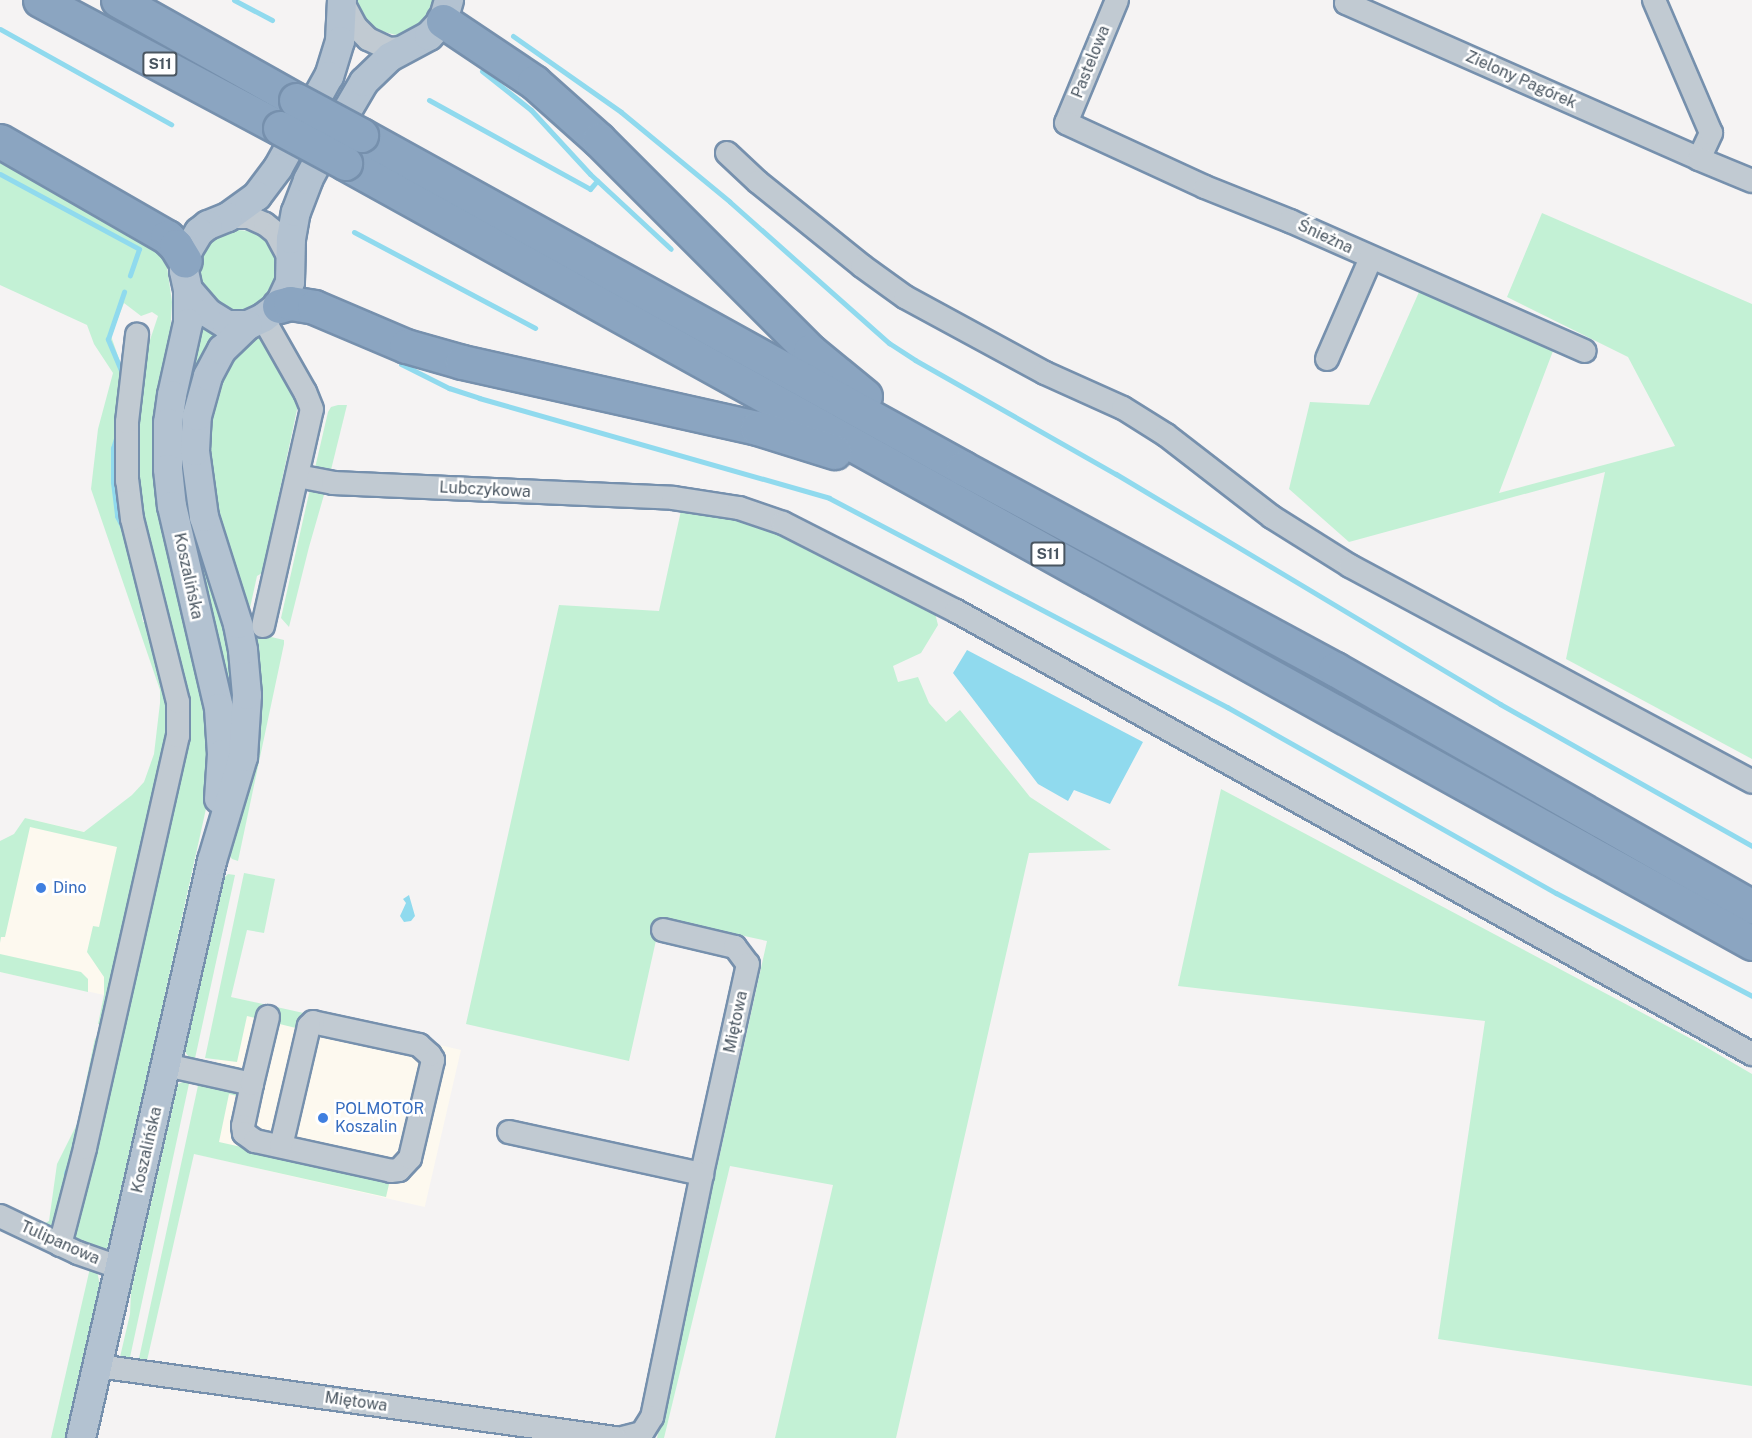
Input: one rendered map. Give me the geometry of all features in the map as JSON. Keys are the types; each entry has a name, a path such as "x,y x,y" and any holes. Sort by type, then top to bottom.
{"highway":[{"name":"S11","path":"40,0 280,128 353,149 858,410 1054,557 1318,700 1752,943"},
{"name":"S11","path":"118,0 296,100 353,149 841,439 1059,520 1335,669 1752,907"},
{"path":"446,10 534,82 599,140 810,351 953,482"},
{"path":"0,141 167,237 179,249 186,276"},
{"path":"263,317 290,303 314,307 406,346 462,362 805,441 953,482"}],"main road":[{"path":"342,1 340,41 321,93 266,186 245,206 228,217 215,221 200,232 188,250 186,276 199,305 216,320 236,326 263,317 290,282 293,225 308,180 364,82 375,70 403,48 429,36 446,10"},
{"name":"Koszalińska","path":"186,276 188,323 168,423 168,470 172,506 198,624 214,682 221,729 220,792 212,861"},
{"name":"Koszalińska","path":"81,1438 212,861 243,757 247,695 246,667 238,624 203,508 195,451 200,398 213,365 230,342 263,317"}],"street":[{"name":"Pastelowa","path":"1066,123 1117,0"},
{"name":"Zielony Pagórek","path":"1347,0 1346,3 1752,181"},
{"path":"1654,0 1711,133 1699,159"},
{"path":"342,1 356,27 368,39 388,49 403,48"},
{"name":"Śnieżna","path":"1066,123 1585,351"},
{"path":"728,153 775,196 862,266 905,297 1045,373 1124,408 1166,435 1272,517 1350,566 1752,782"},
{"path":"228,217 249,217 268,226 283,243 291,261"},
{"path":"1327,359 1371,258"},
{"path":"263,317 312,409 263,626"},
{"path":"60,1245 85,1148 178,736 180,717 177,696 132,519 127,481 127,423 137,335"},
{"name":"Lubczykowa","path":"298,476 333,483 673,498 750,512 783,523 956,611 1752,1054"},
{"name":"Miętowa","path":"622,1438 642,1432 652,1417 748,964 735,947 663,930"},
{"path":"268,1017 243,1126 244,1133 255,1141 391,1171 399,1170 410,1158 433,1059 419,1045 313,1022 309,1026 281,1146"},
{"path":"166,1065 252,1084"},
{"path":"509,1132 702,1174"},
{"name":"Tulipanowa","path":"0,1216 60,1245 121,1268"},
{"name":"Miętowa","path":"98,1366 615,1438"}],"shaded area":[{"path":"25,818 138,844 104,995 0,972 0,925"},
{"name":"POLMOTOR Koszalin","path":"231,997 461,1050 425,1207 195,1154"}],"green space":[{"path":"354,0 436,0 425,23 396,35 373,29 363,20"},
{"path":"0,158 161,255 167,267 172,302 170,338 154,419 152,459 156,502 201,678 213,777 110,1243 106,1249 97,1252 80,1246 71,1234 177,770 186,754 191,725 187,686 179,673 152,572 134,483 133,441 141,378 146,352 158,316 152,312 141,316 124,303 111,336 126,379 117,446 122,512 147,607 141,610 143,622 152,622 169,693 172,724 107,1025 98,1024 104,995 104,977 87,952 93,926 99,927 117,847 30,827 5,937 1,937 0,943 0,841 14,834 25,818 84,832 132,795 144,782 154,754 160,690 91,489 98,429 113,373 94,344 87,325 0,285"},
{"path":"1542,213 1752,304 1752,759 1566,659 1605,472 1349,542 1289,489 1310,402 1369,405 1419,292 1553,351 1499,493 1675,446 1628,357 1507,297"},
{"path":"230,230 246,230 267,241 278,262 278,278 267,299 246,310 230,310 216,304 204,292 198,278 198,262 204,248 216,236"},
{"path":"199,327 218,336 196,378 228,614 236,754 182,497 178,426"},
{"path":"251,338 259,338 266,343 298,399 298,405 262,573 257,576 250,608 252,623 267,636 284,640 284,644 238,861 229,855 247,772 207,435 221,374"},
{"path":"347,405 329,478 315,468 328,412 331,407"},
{"path":"326,488 289,627 281,618 310,489"},
{"path":"682,506 733,516 778,532 935,613 938,625 921,653 893,666 898,682 918,677 929,703 946,722 960,710 1030,797 1111,850 1029,853 896,1438 775,1438 833,1185 730,1166 664,1438 657,1438 767,941 661,918 629,1061 466,1024 559,605 659,611"},
{"path":"1060,534 1752,917 1746,927 1055,544"},
{"path":"1221,789 1699,1043 1752,1074 1752,1386 1438,1339 1485,1021 1178,986"},
{"path":"244,873 275,879 264,933 247,930 231,997 421,1039 300,1029 247,1016 237,1062 205,1058"},
{"path":"228,874 235,875 194,1063 185,1052 223,879"},
{"path":"0,954 81,972 88,979 88,992 0,972"},
{"path":"95,1038 103,1041 55,1227 50,1229 40,1226 49,1221 57,1164 77,1124"},
{"path":"190,1079 129,1362 120,1357 130,1314 131,1292 178,1084"},
{"path":"199,1081 238,1090 242,1097 229,1094 219,1142 390,1180 386,1197 194,1154 146,1365 138,1363"},
{"path":"90,1268 97,1271 101,1290 67,1438 51,1438"}],"water":[{"path":"967,650 1143,742 1110,804 1074,790 1068,801 1038,784 953,673"},
{"path":"409,895 415,916 411,921 404,922 400,916 406,903 403,899"}],"waterway":[{"path":"234,0 272,20"},
{"path":"0,29 171,124"},
{"path":"513,36 621,112 730,202 889,343 915,360 1116,474 1500,704 1752,846"},
{"path":"482,71 531,110 590,174 671,249"},
{"path":"429,100 590,189 597,181"},
{"path":"0,174 139,249 130,275"},
{"path":"354,232 535,328"},
{"path":"123,375 108,339 124,292"},
{"path":"401,364 449,388 479,398 829,498 1227,707 1556,893 1752,996"},
{"path":"117,435 113,448 113,482 117,516 123,528"},
{"path":"66,1173 76,1147"}],"place":[{"name":"Dino","path":"41,888"},
{"name":"POLMOTOR Koszalin","path":"323,1118"}]}
